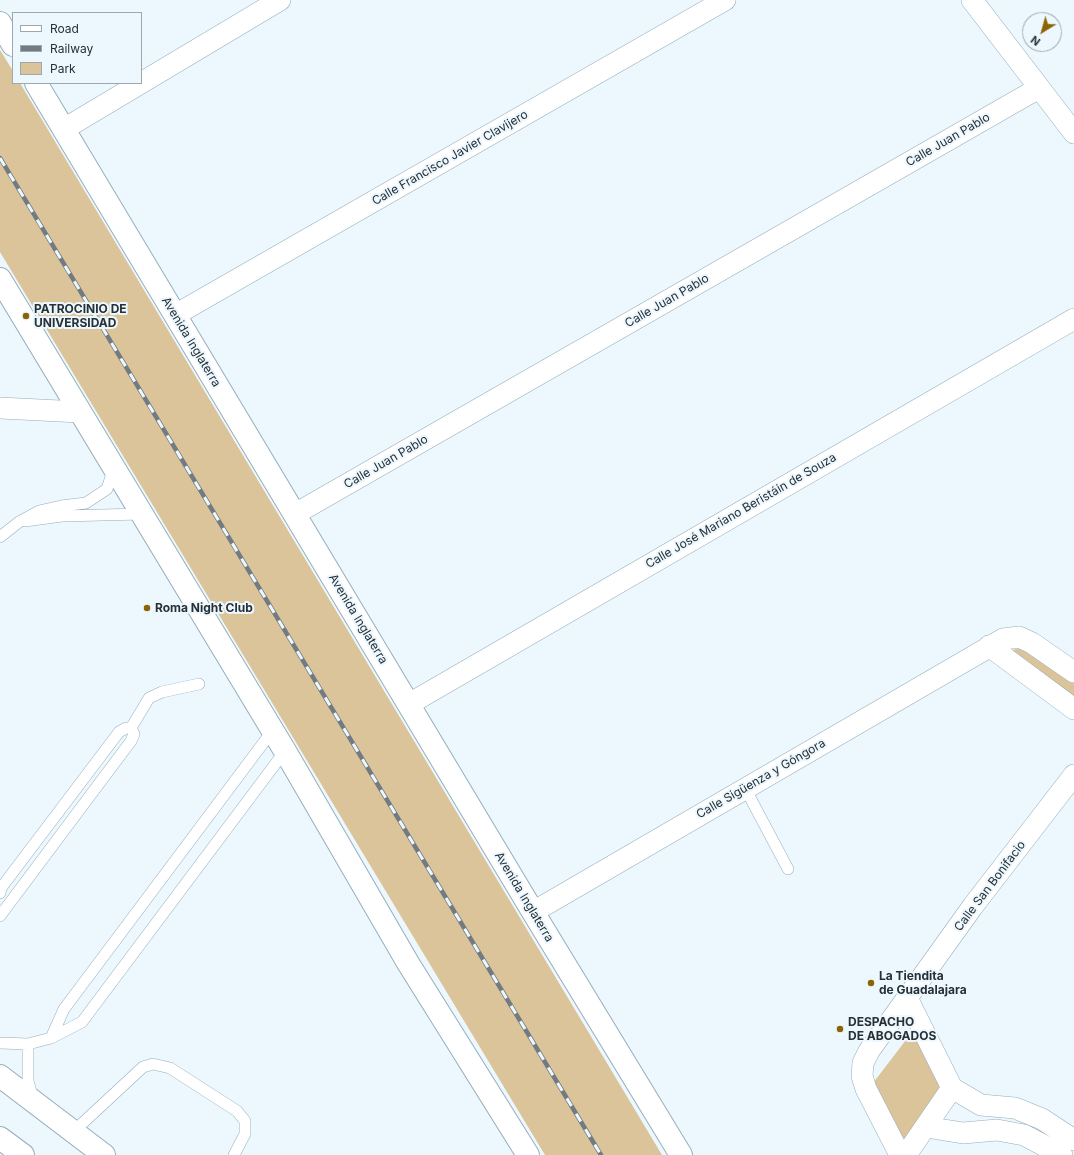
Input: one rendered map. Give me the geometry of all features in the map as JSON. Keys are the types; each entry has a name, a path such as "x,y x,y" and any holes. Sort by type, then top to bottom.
{"street":[{"path":"142,82 280,0"},
{"name":"Calle Francisco Javier Clavijero","path":"175,315 725,0"},
{"path":"972,0 1074,134"},
{"path":"0,23 12,42"},
{"name":"Avenida Inglaterra","path":"37,84 533,912 681,1155"},
{"path":"64,129 139,84"},
{"name":"Calle Juan Pablo","path":"295,514 1039,88"},
{"path":"0,279 285,751 408,963 528,1155"},
{"name":"Calle José Mariano Beristáin de Souza","path":"409,704 1074,319"},
{"path":"0,408 80,412"},
{"name":"Calle Sigüenza y Góngora","path":"533,912 1003,639 1019,637 1032,643 1074,672"},
{"path":"989,646 1074,709"},
{"name":"Calle San Bonifacio","path":"900,1155 866,1089 862,1076 863,1063 869,1051 973,906 1074,775"},
{"path":"907,998 952,1088 982,1105 1015,1108 1042,1119 1074,1140"},
{"path":"0,1076 104,1155"},
{"path":"906,1155 952,1088"},
{"path":"926,1127 963,1133 997,1130 1024,1135 1062,1155"},
{"path":"0,1138 23,1155"}],"lane":[{"path":"0,538 19,522 39,511 61,506 86,503 107,489 111,477 112,465"},
{"path":"19,522 62,516 141,514"},
{"path":"131,728 149,698 162,692 199,684"},
{"path":"0,893 1,888 119,732 126,728 131,728"},
{"path":"0,914 131,741 134,734 131,728"},
{"path":"51,1038 64,1008 272,730"},
{"path":"0,1043 28,1044 51,1038 82,1022 285,751"},
{"path":"745,788 788,869"},
{"path":"28,1044 28,1081 34,1102"},
{"path":"74,1132 143,1068 153,1064 170,1068 237,1111 245,1121 245,1134 234,1155"}],"green space":[{"path":"0,50 12,69 12,84 21,84 662,1155 545,1155 0,252"},
{"path":"1031,646 1074,675 1074,699 1011,653 1012,650"},
{"path":"909,1036 917,1036 949,1090 904,1154 870,1087"}],"railway":[{"path":"0,158 601,1155"}],"place":[{"name":"PATROCINIO DE UNIVERSIDAD","path":"26,316"},
{"name":"Roma Night Club","path":"147,608"},
{"name":"La Tiendita de Guadalajara","path":"871,983"},
{"name":"DESPACHO DE ABOGADOS","path":"840,1029"}]}
